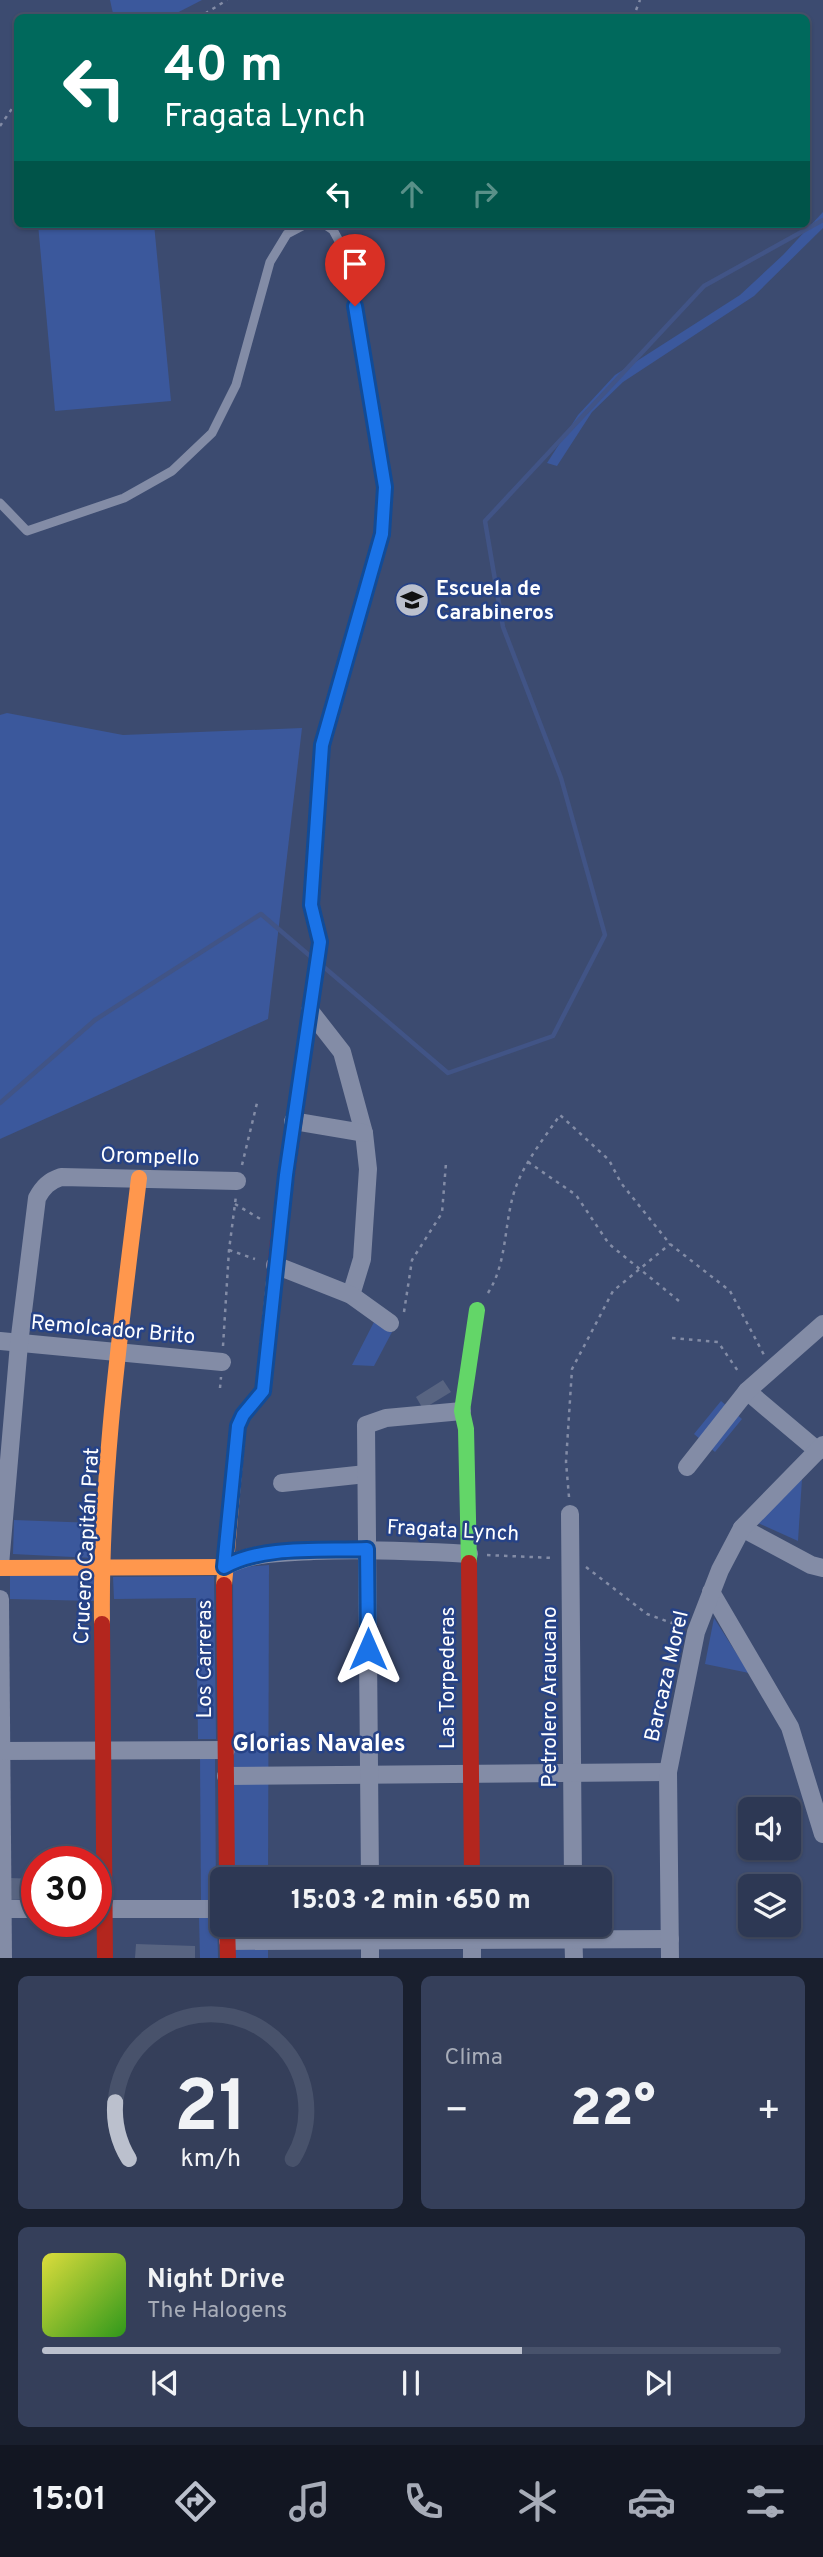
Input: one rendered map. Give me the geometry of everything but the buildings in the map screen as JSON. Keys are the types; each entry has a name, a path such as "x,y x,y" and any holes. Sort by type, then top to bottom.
{"street":[{"name":"Los Carreras","path":"227,1867 224,1567 238,1426 243,1415 263,1391 279,1230 320,942 311,905"},
{"path":"310,1011 342,1052 364,1133 368,1169 362,1259 351,1295"},
{"path":"293,1121 364,1133"},
{"name":"Orompello","path":"19,1344 37,1198 43,1187 52,1180 61,1177 237,1181"},
{"name":"Crucero Capitán Prat","path":"101,1846 102,1568 118,1354 139,1178"},
{"path":"275,1265 351,1295 390,1323"},
{"name":"Las Torpederas","path":"472,1867 468,1477 466,1429 462,1411 477,1310"},
{"path":"687,1467 749,1390 823,1324"},
{"name":"Remolcador Brito","path":"0,1341 222,1362"},
{"path":"0,1567 19,1344"},
{"path":"749,1390 818,1457"},
{"path":"370,1867 366,1425 386,1418 462,1411"},
{"name":"Barcaza Morel","path":"670,1958 668,1772 696,1632 710,1592 742,1528 818,1457"},
{"path":"282,1483 366,1474"},
{"name":"Petrolero Araucano","path":"570,1514 573,1867"},
{"path":"742,1528 811,1565 823,1568"},
{"name":"Fragata Lynch","path":"0,1567 224,1567 240,1559 273,1553 367,1549 469,1554"},
{"path":"710,1592 790,1727 823,1834"},
{"path":"0,1599 3,1958"},
{"path":"1,1751 226,1750"},
{"path":"226,1776 668,1772"},
{"path":"1,1909 21,1909"},
{"path":"112,1909 210,1909"},
{"path":"612,1935 670,1939"},
{"name":"Crucero Capitán Prat","path":"103,1937 105,1958"},
{"path":"228,1941 370,1941 421,1937"},
{"path":"472,1937 472,1958"},
{"path":"573,1937 573,1958"}],"lane":[{"path":"0,503 27,531 124,498 172,471 212,433 236,385 270,262 287,234 298,228"},
{"path":"311,905 324,732 382,534 385,487 345,252 330,228"}],"path":[{"path":"204,14 227,0"},
{"path":"0,126 14,106"},
{"path":"220,1388 229,1250 237,1181 257,1103"},
{"path":"477,1310 498,1278 516,1185 560,1115 609,1160 621,1183 670,1244 730,1291 771,1368"},
{"path":"528,1162 576,1195 608,1244 679,1301"},
{"path":"390,1323 404,1313 412,1260 442,1213 446,1163"},
{"path":"235,1204 279,1230"},
{"path":"570,1514 566,1462 572,1368 613,1291 670,1244"},
{"path":"229,1250 275,1265"},
{"path":"671,1338 718,1342 749,1390"},
{"name":"Fragata Lynch","path":"469,1554 570,1559"},
{"path":"570,1559 595,1573 647,1614 696,1632"}],"shaded area":[{"path":"110,0 202,0 175,14 113,14"},
{"path":"823,212 823,228 754,296 623,382 592,412 557,466 547,463 578,415 615,375 740,295"},
{"path":"38,228 154,228 171,401 55,411"},
{"path":"7,713 123,735 302,728 268,1019 0,1139 0,715"},
{"path":"374,1322 392,1332 374,1366 352,1365"},
{"path":"721,1401 742,1419 715,1452 694,1434"},
{"path":"802,1479 798,1541 758,1523"},
{"path":"14,1520 95,1523 93,1558 13,1554"},
{"path":"269,1565 268,1867 234,1867 233,1568"},
{"path":"10,1570 95,1573 95,1601 10,1599"},
{"path":"214,1576 216,1739 198,1739 196,1598 114,1599 113,1577"},
{"path":"714,1618 749,1673 705,1664"},
{"path":"200,1756 215,1756 216,1867 210,1867 210,1900 201,1900"},
{"path":"199,1917 210,1917 210,1937 217,1937 218,1958 200,1958"},
{"path":"235,1937 268,1937 268,1958 235,1958"}],"waterway":[{"path":"810,227 823,220"},
{"path":"325,968 448,1073 553,1036 605,935 561,778 503,627 485,521 704,286 809,228"},
{"path":"0,1103 95,1020 261,914 310,956"}],"traffic: fast":[{"path":"310,1012 320,942 311,905"},
{"path":"469,1563 466,1429 462,1411 477,1310"}],"traffic: slow":[{"path":"102,1624 108,1456 139,1178"},
{"path":"224,1585 238,1426 243,1415 263,1391 274,1281"},
{"path":"0,1568 224,1567"}],"traffic: jam":[{"path":"274,1281 310,1012"},
{"path":"469,1563 472,1867"},
{"path":"224,1585 227,1867"},
{"path":"102,1624 105,1958"},
{"path":"227,1937 228,1958"}],"place":[{"name":"Escuela de Carabineros","path":"412,600"}],"district":[{"name":"Glorias Navales","path":"319,1743"}],"route":[{"path":"355,306 385,487 382,534 322,745 311,905 320,942 286,1175 263,1391 243,1415 238,1426 224,1567 240,1559 273,1553 367,1549 368,1649"}]}
